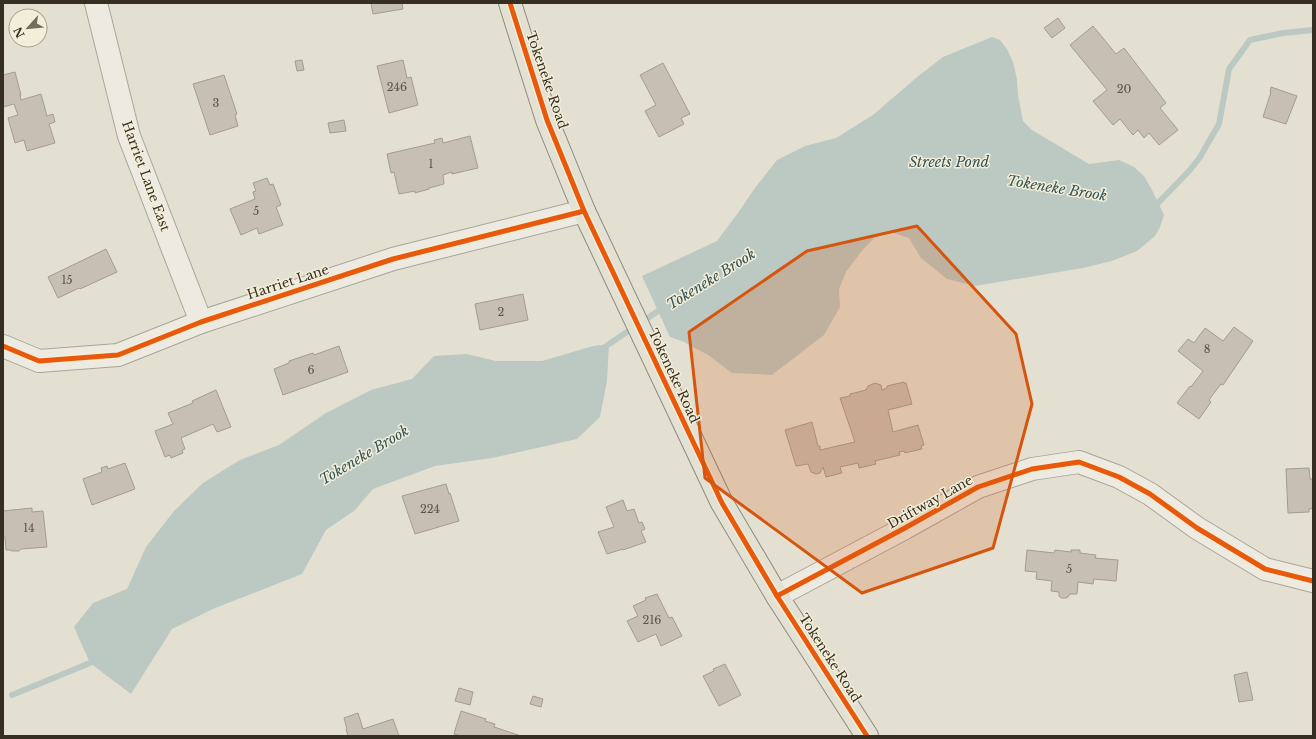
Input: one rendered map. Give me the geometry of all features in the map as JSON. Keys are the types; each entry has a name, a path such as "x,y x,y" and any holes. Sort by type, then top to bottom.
{"main road":[{"name":"Tokeneke Road","path":"510,3 547,120 584,211 722,503 777,596 867,736"}],"street":[{"name":"Harriet Lane East","path":"96,3 129,136 202,322"},
{"name":"Harriet Lane","path":"3,346 39,361 118,356 202,322 393,259 584,211"},
{"name":"Driftway Lane","path":"777,596 905,528 978,487 1032,469 1079,462 1119,477 1150,494 1196,528 1265,569 1313,581"}],"highlighted area":[{"path":"917,226 1016,334 1032,404 993,548 862,593 705,478 689,332 807,251"}],"water":[{"name":"Streets Pond","path":"992,37 1000,40 1007,49 1013,62 1023,121 1032,130 1089,164 1119,160 1134,167 1144,176 1164,215 1155,236 1137,251 1112,261 1083,268 975,286 947,279 921,258 909,238 890,232 874,238 846,272 839,289 840,307 824,335 772,375 732,373 708,355 684,342 670,337 642,276 717,241 777,160 805,146 836,138 873,115 943,57"},
{"path":"609,344 607,381 600,417 577,439 492,458 435,466 373,489 354,511 326,530 302,574 213,609 172,629 131,694 90,663 74,627 93,603 127,589 146,547 174,511 203,483 240,460 279,445 326,413 371,390 412,379 434,356 467,354 496,361 542,361 593,346"}],"building":[{"path":"371,3 402,3 403,9 373,14"},
{"path":"1058,18 1065,28 1052,38 1044,28"},
{"path":"1093,26 1116,54 1124,48 1166,103 1160,108 1178,130 1159,145 1149,133 1144,138 1138,130 1133,135 1120,119 1113,125 1093,101 1107,90 1070,45"},
{"path":"302,60 304,70 297,71 295,61"},
{"path":"403,60 407,78 411,77 418,105 389,113 377,66"},
{"path":"663,63 690,114 681,118 684,124 659,137 645,111 656,105 640,75"},
{"path":"15,72 21,100 41,94 47,116 53,114 55,122 49,124 55,143 27,151 24,140 15,143 8,118 18,115 14,104 3,107 3,75"},
{"path":"224,75 237,114 235,115 238,126 210,135 193,84"},
{"path":"1271,87 1297,96 1286,124 1263,117 1271,92"},
{"path":"344,120 346,131 330,133 328,123"},
{"path":"470,136 478,168 443,175 444,184 429,189 415,193 415,191 399,194 394,172 391,173 387,154 435,143 434,140 442,138 443,143"},
{"path":"267,178 270,185 273,184 281,205 276,207 283,225 259,234 257,228 241,235 230,209 255,199 253,192 256,191 253,183"},
{"path":"106,249 117,272 58,298 48,277"},
{"path":"523,294 528,320 480,330 475,304"},
{"path":"1234,327 1253,341 1223,385 1221,384 1209,400 1211,402 1199,419 1177,403 1203,371 1178,351 1188,339 1194,343 1205,328 1223,341"},
{"path":"339,346 348,372 283,395 274,369 289,363 289,361 313,353 314,355"},
{"path":"904,382 906,383 912,404 888,410 893,432 918,425 924,445 921,446 922,449 905,453 904,451 899,452 900,455 875,461 876,464 859,468 858,463 840,467 842,473 826,477 823,467 820,473 816,474 811,472 808,464 796,466 785,430 812,422 820,450 855,442 840,398 866,390 868,386 875,383 881,385 882,390 887,388 887,386"},
{"path":"216,390 231,427 217,432 213,424 181,438 185,449 182,450 183,453 171,458 170,455 165,457 155,431 173,424 168,413 193,403 192,401"},
{"path":"125,463 135,489 92,505 83,479 102,472 101,468 107,466 108,469"},
{"path":"1309,468 1310,479 1313,479 1313,508 1309,509 1309,512 1288,513 1286,469"},
{"path":"446,484 459,521 415,534 402,496"},
{"path":"623,500 627,511 634,509 639,523 642,522 645,529 641,531 646,542 607,554 598,532 614,527 606,507"},
{"path":"32,508 32,512 43,511 47,547 21,549 19,551 6,550 5,537 3,537 3,511"},
{"path":"1027,550 1054,553 1055,550 1071,552 1071,550 1080,550 1080,553 1096,555 1095,558 1118,560 1116,581 1094,579 1093,584 1078,582 1077,594 1070,594 1066,598 1061,598 1059,596 1059,592 1051,591 1052,581 1036,579 1037,572 1025,571"},
{"path":"657,594 669,618 672,617 682,636 661,646 656,634 638,642 627,621 638,616 633,606 646,600 645,598"},
{"path":"725,664 741,695 719,706 703,676 714,671 713,669"},
{"path":"1247,672 1253,700 1239,702 1234,675"},
{"path":"459,688 473,692 470,705 455,701"},
{"path":"533,696 543,699 541,707 530,704"},
{"path":"461,711 486,719 485,721 495,724 494,727 521,736 461,736 454,734"},
{"path":"358,713 363,729 393,719 399,736 348,736 344,718"}],"waterway":[{"name":"Tokeneke Brook","path":"1150,202 1158,203 1190,170 1200,157 1219,124 1229,69 1250,40 1283,33 1313,30"},
{"name":"Tokeneke Brook","path":"604,348 664,307"},
{"name":"Tokeneke Brook","path":"12,695 90,663 95,659"}],"cycle path":[{"path":"510,3 547,120 584,211 722,503 777,596 867,736"},
{"path":"3,346 39,361 118,355 201,322 393,259 584,211"},
{"path":"777,596 905,528 978,487 1032,469 1079,462 1119,477 1150,494 1197,528 1265,569 1313,581"}]}
